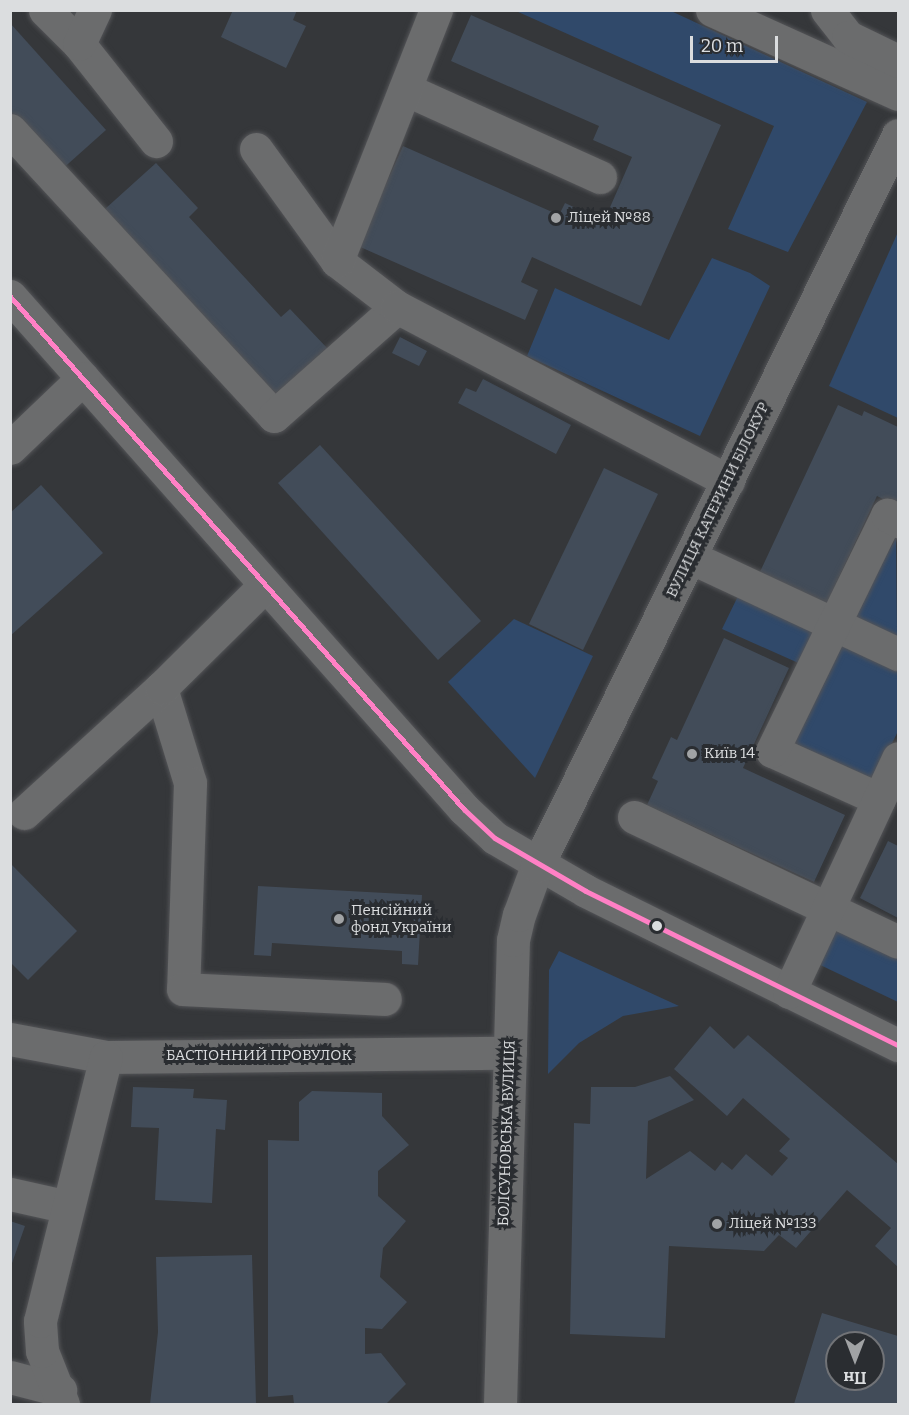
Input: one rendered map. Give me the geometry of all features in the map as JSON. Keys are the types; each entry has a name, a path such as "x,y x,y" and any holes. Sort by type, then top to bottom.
{"street":[{"path":"45,10 80,45 156,141"},
{"path":"80,45 95,10"},
{"path":"337,261 436,10"},
{"path":"712,10 898,94"},
{"path":"827,10 848,37 898,61"},
{"path":"405,89 600,177"},
{"path":"10,130 274,416 397,307"},
{"name":"ВУЛИЦЯ КАТЕРИНИ БІЛОКУР","path":"537,866 898,135"},
{"path":"256,149 337,261 397,307 728,481"},
{"path":"10,296 464,809 495,838 537,866 898,1045"},
{"path":"10,448 83,378"},
{"path":"879,799 772,751 886,515 898,520"},
{"path":"690,557 898,654"},
{"path":"24,813 160,688 265,585"},
{"path":"160,688 190,783 183,989 385,999"},
{"path":"789,992 898,758"},
{"path":"634,817 898,942"},
{"name":"БОЛСУНОВСЬКА ВУЛИЦЯ","path":"501,1404 513,940 537,866"},
{"name":"БАСТІОННИЙ ПРОВУЛОК","path":"10,1039 106,1057 510,1053"},
{"path":"61,1397 42,1351 40,1322 106,1057"},
{"path":"10,1194 68,1207"},
{"path":"10,1377 61,1397"}],"shaded area":[{"path":"516,11 671,11 867,102 788,252 728,229 774,126"},
{"path":"898,232 898,418 829,386"},
{"path":"712,258 750,273 770,286 700,436 527,356 555,288 669,340"},
{"path":"896,538 898,731 873,783 788,744 823,674 722,629 740,592 841,636"},
{"path":"514,619 593,656 535,778 448,682"},
{"path":"832,923 898,954 898,1002 816,963"},
{"path":"559,951 679,1006 623,1016 579,1043 548,1074 549,970"}],"building":[{"path":"233,10 297,10 293,20 306,26 286,68 221,37"},
{"path":"471,15 721,125 641,306 532,257 521,282 538,290 525,320 358,246 403,146 559,215 565,203 604,221 632,157 593,140 599,126 451,61"},
{"path":"10,23 106,130 59,172 10,117"},
{"path":"156,163 198,208 189,217 281,317 290,309 328,349 277,396 105,209"},
{"path":"400,337 427,351 419,366 392,353"},
{"path":"483,379 571,425 556,454 458,403 466,388 476,392"},
{"path":"838,405 862,416 864,411 898,427 898,513 891,503 877,496 825,607 758,576"},
{"path":"320,445 481,621 438,660 278,483"},
{"path":"604,468 658,494 583,650 529,624"},
{"path":"41,485 103,553 10,636 10,513"},
{"path":"724,638 789,668 743,768 845,815 814,882 647,805 658,781 652,778 671,737 677,740"},
{"path":"888,841 898,846 898,918 860,898"},
{"path":"10,863 77,931 28,980 10,962"},
{"name":"Пенсійний фонд України","path":"258,886 422,895 418,965 402,964 402,951 272,943 271,956 254,955"},
{"path":"710,1026 734,1049 748,1035 898,1164 898,1267 875,1246 891,1228 847,1190 796,1248 779,1235 764,1251 669,1246 665,1338 570,1334 574,1123 590,1124 591,1087 635,1087 670,1076 694,1100 648,1121 646,1179 690,1151 715,1171 722,1162 732,1170 746,1154 772,1176 788,1158 779,1151 790,1139 743,1098 727,1116 674,1069"},
{"path":"133,1087 194,1089 193,1098 227,1100 225,1130 216,1129 212,1203 155,1200 159,1128 131,1127"},
{"path":"312,1091 382,1093 382,1116 409,1145 378,1171 378,1196 406,1221 383,1248 380,1277 407,1302 382,1329 365,1328 365,1354 381,1353 406,1384 386,1404 294,1404 293,1395 268,1397 268,1140 299,1141 299,1102"},
{"path":"10,1221 25,1226 11,1266 10,1266"},
{"path":"252,1255 256,1404 150,1404 158,1332 156,1257"},
{"path":"822,1313 881,1331 825,1331 825,1391 885,1391 885,1332 898,1336 898,1404 794,1404"}],"transit line":[{"path":"10,296 464,809 495,838 586,891 898,1045"}],"place":[{"name":"Ліцей №88","path":"556,218"},
{"name":"Київ 14","path":"692,754"},
{"name":"Пенсійний фонд України","path":"339,919"},
{"name":"Ліцей №133","path":"717,1224"}]}
